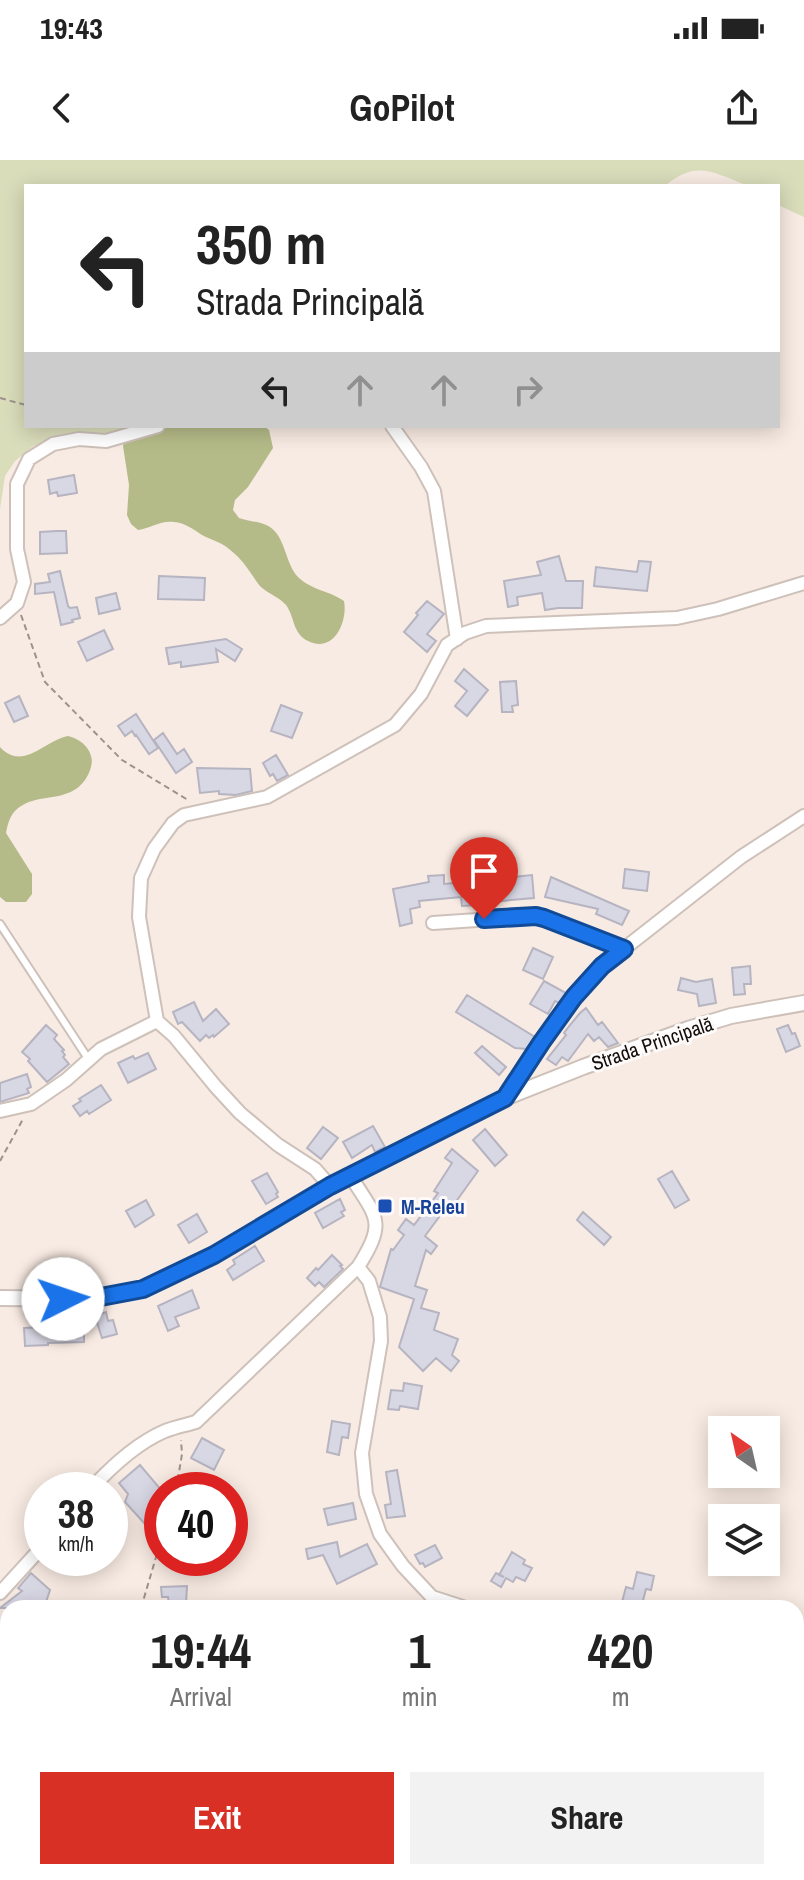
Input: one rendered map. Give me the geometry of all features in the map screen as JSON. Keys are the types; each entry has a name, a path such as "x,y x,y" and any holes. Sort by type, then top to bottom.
{"street":[{"path":"0,618 17,603 24,582 17,549 17,484 29,459 53,444 79,439 106,441 151,428"},
{"path":"393,428 434,491 457,639"},
{"path":"330,1186 315,1169 278,1145 240,1113 174,1036 157,1021 139,917 141,878 154,849 173,823 184,815 267,797 395,725 421,694 447,645 465,633 486,626 677,618 804,583"},
{"name":"Strada Principală","path":"505,1098 574,997 602,966 741,857 804,816"},
{"path":"433,923 536,916 624,949"},
{"name":"Strada Principală","path":"0,1298 90,1299 143,1289 214,1255 330,1186 505,1098 688,1029 731,1016 804,1003"},
{"path":"0,1111 31,1104 66,1080 101,1049 157,1021"},
{"path":"107,1472 131,1452 164,1432 196,1422 358,1267 368,1251 376,1223 375,1214 351,1177"},
{"path":"358,1267 369,1281 380,1317 381,1341 362,1453 366,1494 380,1534 403,1566 432,1597 441,1600"},
{"path":"0,1593 24,1567"}],"lane":[{"path":"0,924 89,1060"}],"path":[{"path":"0,398 24,404"},
{"path":"17,603 45,682 122,760 206,811"},
{"path":"0,1161 31,1104"},
{"path":"179,1427 182,1454 179,1472"},
{"path":"143,1600 150,1576"}],"green space":[{"path":"0,160 804,160 804,217 780,206 780,184 744,184 704,171 686,173 668,184 24,184 24,428 136,428 126,436 50,438 32,447 15,461 5,476 0,509"},
{"path":"136,428 269,430 273,448 248,487 235,500 233,510 239,518 263,524 275,532 298,577 344,601 344,618 332,639 317,644 303,638 286,605 261,587 241,560 223,545 178,523 165,522 138,530 131,524 127,515 129,485 123,446 126,436"},
{"path":"68,736 88,749 92,758 90,770 82,784 74,790 30,802 12,814 6,833 32,874 32,894 26,902 6,902 0,897 0,747 9,754 26,756"}],"building":[{"path":"74,475 77,493 50,494 48,480"},
{"path":"66,531 67,553 40,554 40,532"},
{"path":"559,556 566,581 583,581 582,608 545,610 542,593 517,597 518,605 508,607 504,581 541,575 537,562"},
{"path":"639,561 651,562 647,591 594,586 596,567 637,572"},
{"path":"60,571 68,606 77,607 80,618 61,625 54,592 35,594 35,584 50,582 48,574"},
{"path":"159,576 205,578 204,600 158,599"},
{"path":"116,593 120,609 99,614 96,598"},
{"path":"427,601 444,614 427,634 436,641 427,652 404,632"},
{"path":"104,630 113,649 87,661 78,642"},
{"path":"226,639 242,649 235,661 216,649 218,662 181,667 181,662 169,664 166,648"},
{"path":"464,669 488,690 467,716 455,706 467,691 455,681"},
{"path":"516,681 518,705 512,706 513,712 502,712 500,682"},
{"path":"19,696 28,716 14,722 5,703"},
{"path":"281,705 302,713 292,738 271,731"},
{"path":"136,714 158,748 149,754 132,731 125,736 118,726"},
{"path":"163,733 177,754 184,749 192,762 176,773 154,740"},
{"path":"276,755 288,775 277,781 273,774 270,776 263,763"},
{"path":"197,768 250,769 252,791 236,795 219,794 219,791 200,793"},
{"path":"625,869 649,872 647,891 623,888"},
{"path":"444,875 444,884 532,875 534,898 462,906 461,897 419,901 420,907 410,909 412,923 400,926 393,889 429,882 428,876"},
{"path":"551,877 629,911 622,925 596,914 598,909 545,897"},
{"path":"533,948 553,957 543,979 523,970"},
{"path":"750,966 751,984 744,984 745,994 734,995 732,968"},
{"path":"681,978 696,982 712,979 716,1003 699,1006 697,994 678,990"},
{"path":"544,981 566,993 559,1003 555,1001 548,1014 530,1004"},
{"path":"467,995 535,1037 526,1049 515,1048 456,1012"},
{"path":"194,1002 203,1021 216,1009 229,1024 214,1037 206,1035 200,1041 182,1022 178,1024 173,1012"},
{"path":"586,1008 598,1025 602,1022 618,1043 608,1047 599,1037 594,1041 588,1034 568,1061 562,1057 556,1065 547,1059"},
{"path":"46,1025 57,1035 54,1039 64,1050 63,1057 69,1064 47,1082 22,1052"},
{"path":"788,1025 800,1046 786,1052 777,1029"},
{"path":"482,1046 506,1067 499,1075 475,1053"},
{"path":"148,1053 156,1069 128,1083 118,1063"},
{"path":"27,1074 31,1087 27,1089 29,1093 0,1102 0,1083"},
{"path":"101,1085 111,1100 80,1116 73,1106"},
{"path":"373,1126 385,1147 375,1152 372,1145 352,1158 343,1142"},
{"path":"323,1127 338,1138 321,1159 307,1148"},
{"path":"485,1129 507,1155 495,1166 473,1140"},
{"path":"452,1149 478,1171 425,1236 437,1246 431,1254 426,1250 415,1286 427,1290 421,1308 439,1313 434,1330 458,1339 452,1355 459,1361 451,1371 436,1358 423,1371 399,1347 414,1299 380,1287 391,1249 404,1235 398,1230 406,1219 414,1225 438,1193 434,1191 452,1163 445,1158"},
{"path":"672,1171 689,1200 675,1208 658,1179"},
{"path":"267,1173 278,1197 266,1204 252,1181"},
{"path":"340,1199 344,1216 323,1228 315,1213"},
{"path":"146,1200 154,1215 135,1227 126,1211"},
{"path":"583,1212 611,1237 604,1245 577,1220"},
{"path":"197,1214 207,1232 189,1243 178,1225"},
{"path":"255,1246 264,1261 233,1280 227,1270 235,1264 233,1260"},
{"path":"332,1255 343,1269 324,1287 319,1282 315,1286 307,1278"},
{"path":"58,1267 59,1272 88,1267 90,1277 83,1278 83,1282 45,1288 42,1270"},
{"path":"192,1290 199,1308 175,1317 179,1326 168,1331 158,1306"},
{"path":"106,1312 108,1321 113,1320 117,1334 102,1338 95,1316"},
{"path":"84,1314 84,1342 25,1346 24,1328 65,1326 65,1322 74,1322 74,1315"},
{"path":"404,1383 422,1386 418,1409 400,1406 399,1410 388,1409 391,1390 403,1391"},
{"path":"332,1421 350,1424 348,1438 342,1437 339,1455 327,1452"},
{"path":"202,1438 224,1450 214,1470 191,1458"},
{"path":"140,1465 146,1472 144,1523 128,1505 128,1475"},
{"path":"397,1470 405,1516 387,1518 385,1505 391,1504 386,1472"},
{"path":"353,1503 356,1519 328,1525 324,1509"},
{"path":"337,1542 340,1557 367,1544 377,1564 337,1584 323,1555 308,1559 306,1549"},
{"path":"435,1545 442,1558 425,1567 423,1563 420,1564 415,1555"},
{"path":"512,1552 525,1560 523,1564 532,1568 525,1581 516,1577 513,1582 506,1578 501,1587 491,1581 496,1573 499,1575"},
{"path":"637,1572 654,1576 651,1590 646,1589 643,1600 623,1600 626,1587 633,1589"},
{"path":"28,1576 34,1576 50,1590 47,1600 10,1600 22,1591 18,1588"},
{"path":"187,1586 186,1600 162,1597 161,1587"}],"place":[{"name":"M-Releu","path":"385,1206"}],"route":[{"path":"63,1299 90,1299 143,1289 214,1255 330,1186 505,1098 574,997 602,966 624,949 536,916 484,919"}]}
